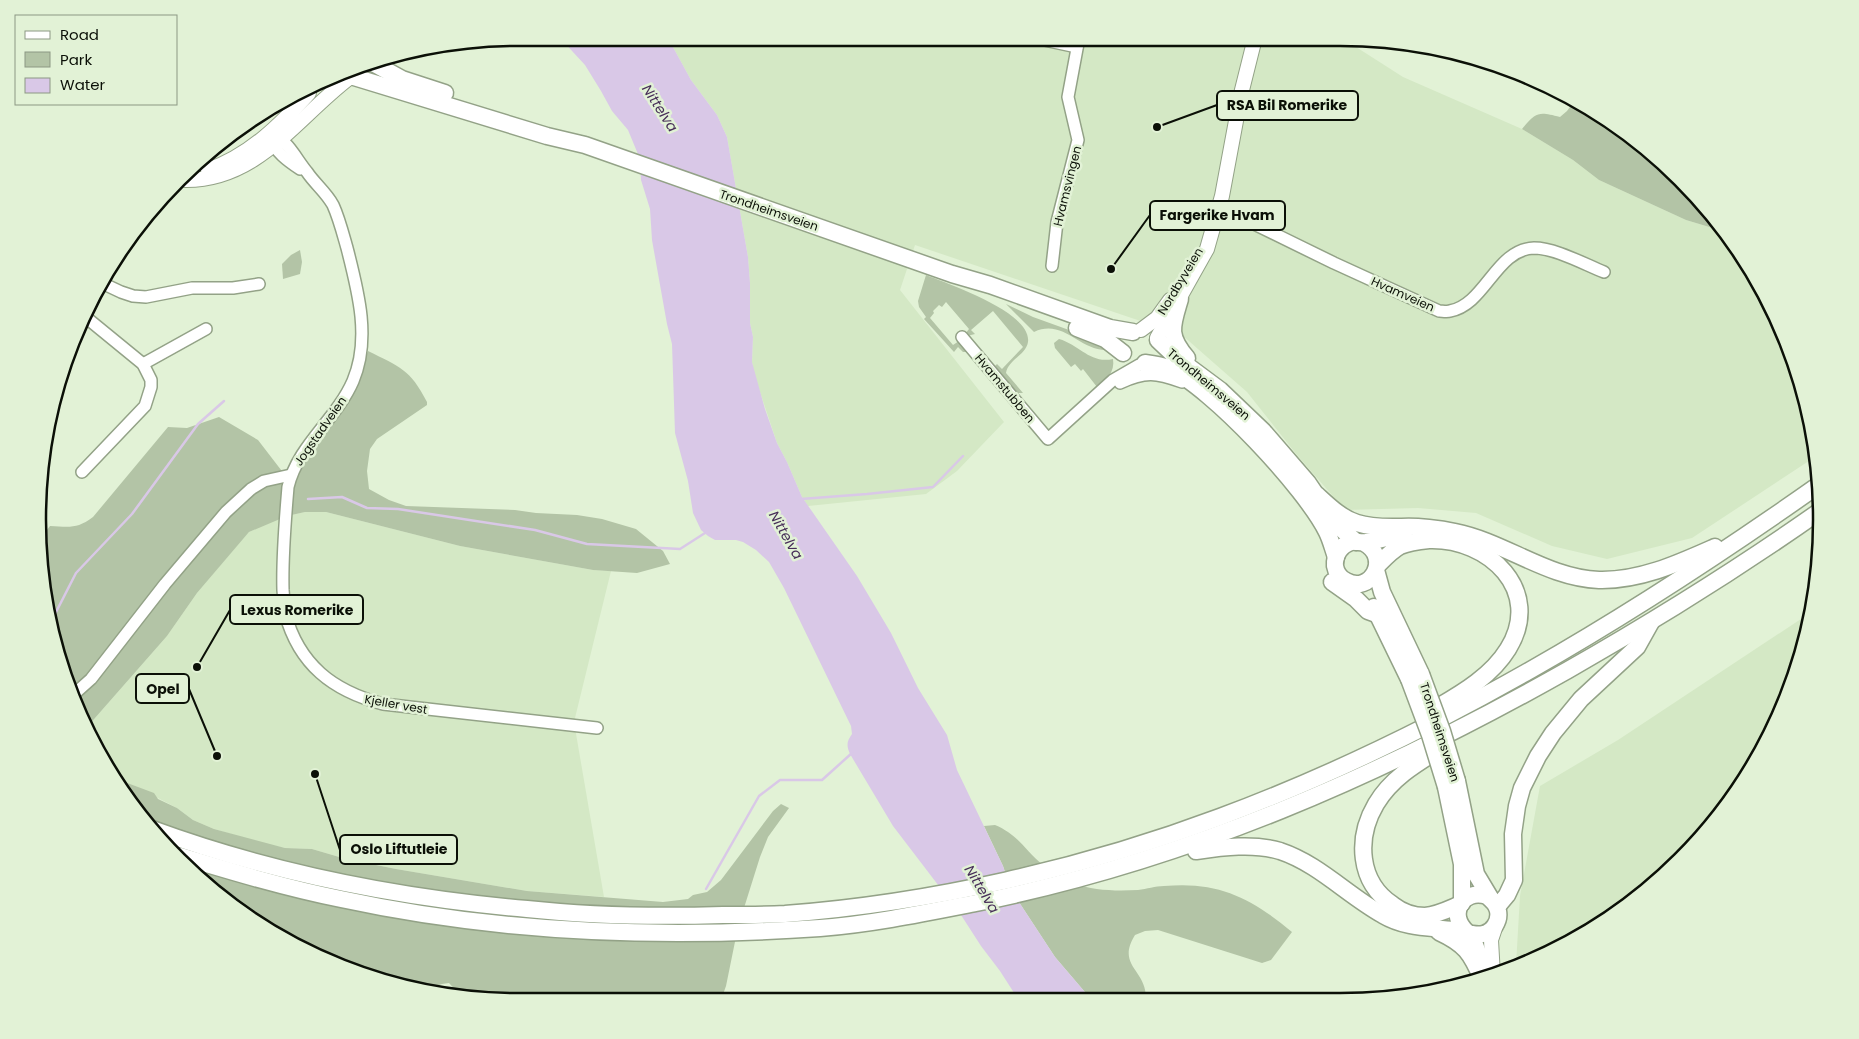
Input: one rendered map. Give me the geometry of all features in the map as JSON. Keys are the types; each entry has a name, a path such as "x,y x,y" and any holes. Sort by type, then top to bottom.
{"highway":[{"name":"Trondheimsveien","path":"380,67 402,80 550,128 585,145 952,274 990,285 1110,328 1137,331"},
{"name":"Trondheimsveien","path":"349,78 547,136 585,145"},
{"name":"Trondheimsveien","path":"952,274 1012,304 1100,337 1124,355"},
{"path":"1180,299 1173,327 1174,340 1201,382"},
{"path":"1137,331 1152,333 1158,339 1155,353 1142,364 1129,361 1124,355 1124,343 1137,331"},
{"name":"Trondheimsveien","path":"1158,339 1201,382 1224,410 1252,438 1299,491 1327,531 1336,557"},
{"name":"Trondheimsveien","path":"1142,364 1167,368 1201,382 1232,401 1264,431 1317,495 1335,523 1360,542"},
{"path":"165,833 258,862 325,878 462,903 618,916 783,914 865,905 997,882 1066,865 1156,839 1220,817 1347,764 1450,713 1559,653 1648,600 1812,489"},
{"path":"1299,491 1303,507 1317,532 1330,581 1356,599 1368,611 1379,615"},
{"path":"1317,495 1342,516 1358,524 1376,527 1405,526 1473,536 1554,571 1571,576 1599,580 1624,579 1655,571 1751,531"},
{"path":"190,859 252,877 342,899 454,919 556,930 622,933 824,927 974,903 1070,882 1210,838 1276,813 1390,762 1481,719 1652,620 1739,566 1813,516"},
{"path":"1347,764 1459,695 1488,673 1508,649 1514,638 1519,619 1518,600 1509,578 1498,563 1466,545 1436,540 1415,541 1393,550 1366,581 1352,584 1338,574 1335,566 1336,557 1341,548 1351,542 1433,530"},
{"path":"1360,542 1374,552 1376,568"},
{"name":"Trondheimsveien","path":"1376,568 1382,592 1415,676 1430,735 1452,784 1474,867 1482,887 1494,903"},
{"name":"Trondheimsveien","path":"1352,584 1366,597 1379,615 1415,676"},
{"path":"1494,903 1507,895 1514,880 1513,834 1517,806 1522,788 1535,762 1569,712 1601,679 1637,647 1652,620"},
{"path":"1145,860 1213,848 1253,847 1278,850 1320,871 1389,919 1428,928 1485,934 1496,925 1498,916 1494,903 1482,895 1473,895 1440,913 1425,916 1408,913 1394,906 1378,892 1368,876 1364,863 1363,842 1372,812 1391,784 1481,719"},
{"name":"Trondheimsveien","path":"1452,784 1462,864 1461,903"},
{"path":"1461,903 1458,920 1463,929 1470,933"},
{"path":"1428,928 1452,938 1464,946 1480,972"}],"main road":[{"name":"Nordbyveien","path":"1158,339 1207,249 1219,210 1253,46"},
{"path":"190,180 204,180 243,166 344,80"},
{"path":"197,174 275,139 306,97"},
{"name":"Nordbyveien","path":"1137,331 1157,318 1165,308 1213,226"},
{"path":"1493,968 1491,940 1496,925"},
{"path":"1470,933 1482,958 1483,971"}],"street":[{"name":"Hvamsvingen","path":"1052,266 1057,222 1078,140 1068,97 1077,46"},
{"name":"Jogstadveien","path":"78,691 91,679 171,577 226,512 251,489 264,481 291,475 298,460 352,384 358,365 362,341 361,316 357,289 337,215 331,202 308,174 284,157 275,139"},
{"name":"Hvamveien","path":"1219,210 1246,220 1439,311 1450,312 1462,306 1475,296 1498,269 1515,254 1524,249 1537,248 1561,254 1604,272"},
{"path":"108,286 127,294 146,296 192,288 233,288 259,284"},
{"path":"82,472 145,406 149,397 151,380 143,364 90,321"},
{"path":"143,364 206,328"},
{"name":"Hvamstubben","path":"970,340 987,368 1048,439 1105,389"},
{"path":"1105,389 1113,380 1124,355"},
{"path":"987,368 996,359"},
{"path":"1113,380 1142,364"},
{"path":"1105,389 1136,376 1147,374 1201,382"},
{"name":"Kjeller vest","path":"291,475 288,487 282,571 284,612 291,630 310,664 323,677 341,689 361,698 383,704 597,728"}],"shaded area":[{"path":"672,46 1355,47 1403,77 1522,129 1573,160 1599,180 1686,220 1712,228 1749,283 1777,338 1797,397 1809,461 1692,538 1607,559 1552,546 1476,513 1418,508 1345,510 1297,455 1247,392 1182,335 915,245 900,290 1004,422 957,471 926,494 808,506 777,443 754,374 748,257 727,137 717,115 691,80"},
{"path":"305,512 326,512 460,546 593,570 611,571 574,722 604,897 527,891 396,869 346,859 312,849 285,848 262,843 214,829 193,820 177,808 127,783 92,722 167,636 197,593 249,532 287,516"},
{"path":"1803,618 1788,672 1764,729 1733,782 1695,832 1652,875 1628,895 1576,929 1516,959 1520,896 1540,786 1618,740"}],"green space":[{"path":"1570,107 1628,144 1674,185 1712,228 1686,220 1599,180 1573,160 1522,129 1531,119 1539,114 1560,117"},
{"path":"300,250 302,262 300,274 283,279 282,264 291,255"},
{"path":"926,275 969,292 1003,310 1017,320 1026,331 1027,347 1010,364 1006,373 1023,393 1018,393 995,366 997,364 1002,369 1023,347 993,311 971,330 975,334 967,336 965,334 969,329 946,302 942,307 939,305 933,311 934,313 930,318 953,345 959,341 968,352 963,352 958,347 954,352 924,319 926,317 919,307 918,301"},
{"path":"1006,304 1033,317 1094,339 1108,350 1089,346 1054,329 1034,332"},
{"path":"1059,339 1098,359 1113,359 1113,368 1110,375 1097,387 1083,369 1081,371 1075,364 1071,367 1055,348 1054,343"},
{"path":"368,351 403,370 415,382 427,402 427,405 377,439 370,449 367,471 369,489 389,500 406,506 515,510 602,519 636,529 663,551 670,564 637,573 593,570 460,546 326,512 305,512 287,516 249,532 197,593 167,636 92,722 71,672 55,612 47,550 46,531 50,526 73,526 82,524 93,517 168,427 187,428 219,417 258,440 288,479 327,424 349,402"},
{"path":"126,783 154,793 158,799 177,808 193,820 214,829 285,848 312,849 346,859 396,869 527,891 663,902 688,899 693,895 707,892 721,880 773,811 781,804 789,808 768,837 760,857 738,927 724,993 520,993 458,989 454,988 449,983 437,986 397,977 338,957 310,944 257,913 231,895 185,854 144,808"},
{"path":"995,825 1003,829 1016,838 1044,866 1074,883 1089,888 1114,890 1138,890 1184,885 1218,889 1248,901 1292,932 1271,960 1262,963 1158,930 1145,931 1135,935 1130,945 1129,954 1133,967 1142,980 1146,993 1086,993 1055,957 1011,890 1003,866 984,826"}],"water":[{"name":"Nittelva","path":"567,46 672,46 691,80 717,115 727,137 748,257 750,323 753,337 752,362 777,443 802,497 857,576 891,633 918,688 947,735 957,770 1003,866 1011,890 1055,957 1086,993 1014,993 961,915 893,826 850,754 848,743 852,734 851,726 784,588 769,562 756,550 743,542 715,540 701,530 693,513 688,481 675,433 672,344 652,240 650,209 641,180 640,159 628,130 612,111 585,65"}],"waterway":[{"path":"55,613 76,573 132,514 198,424 224,401"},
{"path":"801,499 933,487 963,456"},
{"path":"308,499 342,497 367,508 398,509 535,530 587,544 680,549 705,533"},
{"path":"706,889 759,796 780,780 822,780 852,753"}],"place":[{"name":"RSA Bil Romerike","path":"1157,127"},
{"name":"Fargerike Hvam","path":"1111,269"},
{"name":"Lexus Romerike","path":"197,667"},
{"name":"Opel","path":"217,756"},
{"name":"Oslo Liftutleie","path":"315,774"}]}
